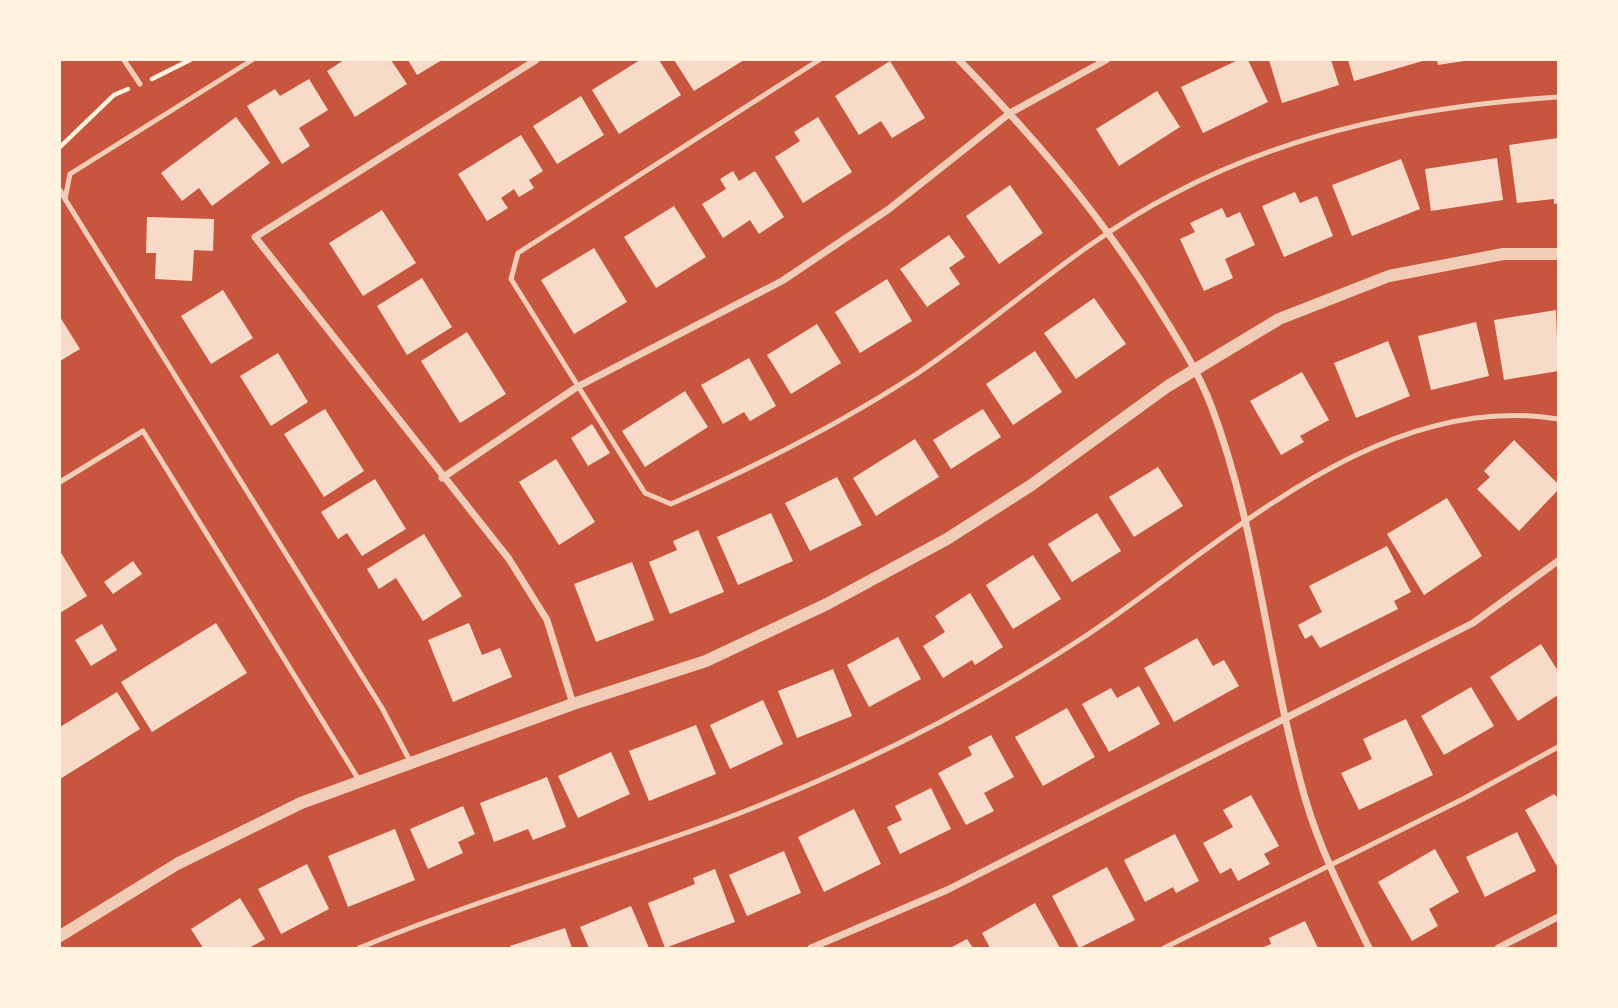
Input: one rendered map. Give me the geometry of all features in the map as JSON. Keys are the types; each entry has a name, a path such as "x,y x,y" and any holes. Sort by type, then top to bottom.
{"street":[{"path":"536,60 255,237 442,478 509,559 547,620 573,704"},
{"path":"959,60 1070,180 1108,232 1172,330 1193,369 1220,431 1245,522 1305,800 1370,948"},
{"path":"442,478 577,387 782,281 889,209 1010,113 1106,60"},
{"path":"60,936 177,864 301,803 573,704 706,661 839,598 947,539 1030,486 1193,369 1279,319 1389,276 1503,254 1559,254"},
{"path":"811,948 947,890 1472,624 1559,561"},
{"path":"1498,948 1559,916"}],"lane":[{"path":"124,60 140,84"},
{"path":"65,200 70,174 252,60"},
{"path":"819,60 518,253 512,279 577,387 645,493 671,504 744,472 871,402 959,343 1108,232 1173,194 1319,135 1399,114 1485,102 1559,97"},
{"path":"60,190 382,708 411,763"},
{"path":"359,948 539,881 713,823 925,732 1084,638 1245,522 1325,469 1384,443 1439,427 1499,415 1559,419"},
{"path":"60,482 143,431 360,781"},
{"path":"1164,948 1465,798 1559,747"}],"path":[{"path":"60,147 114,95 190,60"}],"building":[{"path":"344,60 391,60 407,84 355,117 327,71"},
{"path":"408,60 442,60 417,75"},
{"path":"640,60 659,60 681,95 619,134 592,90"},
{"path":"674,60 744,60 694,91"},
{"path":"1238,60 1248,60 1268,102 1203,133 1181,87"},
{"path":"1269,60 1331,60 1339,85 1282,103"},
{"path":"1348,60 1426,60 1354,81"},
{"path":"1437,60 1464,60 1464,61 1438,65"},
{"path":"890,61 925,118 892,138 881,121 859,135 835,96"},
{"path":"309,79 328,110 299,128 310,146 282,164 247,106 275,89 280,96"},
{"path":"1157,91 1180,127 1119,166 1096,129"},
{"path":"581,96 604,135 557,164 533,126"},
{"path":"236,117 270,163 212,206 199,188 182,201 161,173"},
{"path":"818,117 852,172 803,203 775,157 800,141 794,132"},
{"path":"521,135 543,171 529,180 534,188 519,197 514,189 501,198 508,208 487,221 458,174"},
{"path":"1558,138 1558,203 1554,204 1554,199 1517,203 1509,145"},
{"path":"1497,158 1503,200 1431,211 1425,169"},
{"path":"1401,159 1420,209 1352,236 1332,185"},
{"path":"733,171 739,181 755,171 784,217 759,234 750,220 723,238 702,204 726,189 720,179"},
{"path":"1010,185 1043,233 999,264 966,216"},
{"path":"1295,192 1300,203 1317,196 1333,236 1284,257 1262,206"},
{"path":"674,206 706,257 656,288 624,237"},
{"path":"1222,208 1227,218 1240,212 1255,245 1225,259 1233,278 1204,291 1180,239 1195,232 1190,223"},
{"path":"382,210 416,263 363,296 329,243"},
{"path":"147,217 214,219 213,251 194,250 192,281 155,279 156,253 146,253"},
{"path":"949,235 965,257 949,268 960,284 927,307 900,269"},
{"path":"594,248 627,302 574,334 541,280"},
{"path":"422,278 452,327 407,355 377,306"},
{"path":"887,279 912,321 860,353 835,312"},
{"path":"223,290 253,338 211,364 181,316"},
{"path":"1094,298 1126,344 1076,379 1044,333"},
{"path":"1556,310 1558,371 1504,380 1494,320"},
{"path":"60,317 80,349 60,361"},
{"path":"1476,322 1489,376 1431,390 1418,336"},
{"path":"817,324 841,363 791,394 767,355"},
{"path":"467,332 506,394 460,423 421,361"},
{"path":"1388,341 1410,396 1356,418 1334,363"},
{"path":"1035,351 1062,392 1013,425 986,384"},
{"path":"278,353 308,402 271,426 240,376"},
{"path":"749,358 776,406 750,421 744,412 723,424 701,385"},
{"path":"1302,372 1329,420 1300,436 1304,442 1281,455 1250,401"},
{"path":"685,391 708,427 645,467 622,431"},
{"path":"325,409 364,471 324,497 284,434"},
{"path":"983,409 1001,437 951,469 933,440"},
{"path":"592,424 610,453 588,466 571,438"},
{"path":"915,439 939,477 876,516 853,478"},
{"path":"1514,440 1558,484 1558,490 1519,531 1477,489 1490,477 1484,471"},
{"path":"556,459 595,522 559,545 519,482"},
{"path":"1158,467 1183,506 1134,537 1109,497"},
{"path":"837,477 862,525 810,551 785,503"},
{"path":"375,479 406,529 362,556 347,533 338,539 321,512"},
{"path":"1447,498 1482,556 1424,595 1387,534"},
{"path":"771,513 793,561 738,585 717,537"},
{"path":"1097,513 1121,551 1072,582 1048,544"},
{"path":"698,530 724,592 670,614 649,562 677,550 673,541"},
{"path":"424,534 462,596 423,621 396,578 379,589 367,569"},
{"path":"1387,546 1411,592 1394,601 1398,609 1320,648 1312,635 1305,639 1298,625 1322,612 1309,586"},
{"path":"60,551 87,596 60,613"},
{"path":"1033,555 1061,599 1013,629 986,585"},
{"path":"133,561 142,574 113,594 104,582"},
{"path":"632,562 654,620 596,642 574,584"},
{"path":"970,593 1003,647 975,665 972,660 943,678 923,646 945,632 935,616"},
{"path":"216,623 247,673 152,732 121,682"},
{"path":"469,623 482,655 500,648 512,677 453,702 428,640"},
{"path":"102,624 117,650 91,666 75,640"},
{"path":"898,637 921,679 869,707 847,665"},
{"path":"1197,638 1213,666 1224,660 1239,686 1174,722 1144,668"},
{"path":"1541,644 1558,671 1558,695 1518,721 1490,677"},
{"path":"833,669 852,716 797,738 778,691"},
{"path":"1139,686 1160,724 1109,752 1082,704 1111,688 1117,698"},
{"path":"1471,687 1494,726 1444,755 1421,716"},
{"path":"117,692 140,729 60,779 60,727"},
{"path":"763,700 783,744 730,769 710,725"},
{"path":"1067,708 1095,757 1043,786 1015,737"},
{"path":"1406,719 1433,775 1359,810 1341,773 1372,759 1363,739"},
{"path":"696,725 716,774 649,801 629,751"},
{"path":"991,735 1014,777 984,793 994,811 966,825 938,773 972,755 968,747"},
{"path":"611,752 630,794 578,818 558,776"},
{"path":"547,777 566,827 533,840 528,829 494,842 480,803"},
{"path":"931,788 951,829 900,854 887,827 902,820 895,806"},
{"path":"1554,794 1558,798 1558,868 1525,810"},
{"path":"1251,795 1279,846 1264,854 1270,864 1238,881 1231,868 1220,874 1203,843 1233,827 1223,810"},
{"path":"463,806 475,834 458,842 463,853 428,869 410,829"},
{"path":"854,809 881,864 824,892 798,837"},
{"path":"395,829 415,880 348,907 328,856"},
{"path":"1517,832 1536,871 1485,897 1466,857"},
{"path":"1175,834 1199,881 1176,893 1173,887 1145,902 1124,860"},
{"path":"1435,849 1459,892 1429,909 1438,926 1412,941 1378,882"},
{"path":"784,851 801,893 747,916 729,875"},
{"path":"307,864 329,909 281,934 258,889"},
{"path":"1107,867 1135,920 1079,948 1052,896"},
{"path":"715,869 735,922 665,948 648,903 695,884 693,878"},
{"path":"240,898 265,939 249,948 203,948 191,929"},
{"path":"1035,903 1060,948 990,948 982,933"},
{"path":"631,906 649,948 589,948 580,927"},
{"path":"1305,921 1318,948 1261,948 1271,944 1269,938"},
{"path":"565,928 572,948 510,946"},
{"path":"967,939 973,948 950,948"}]}
